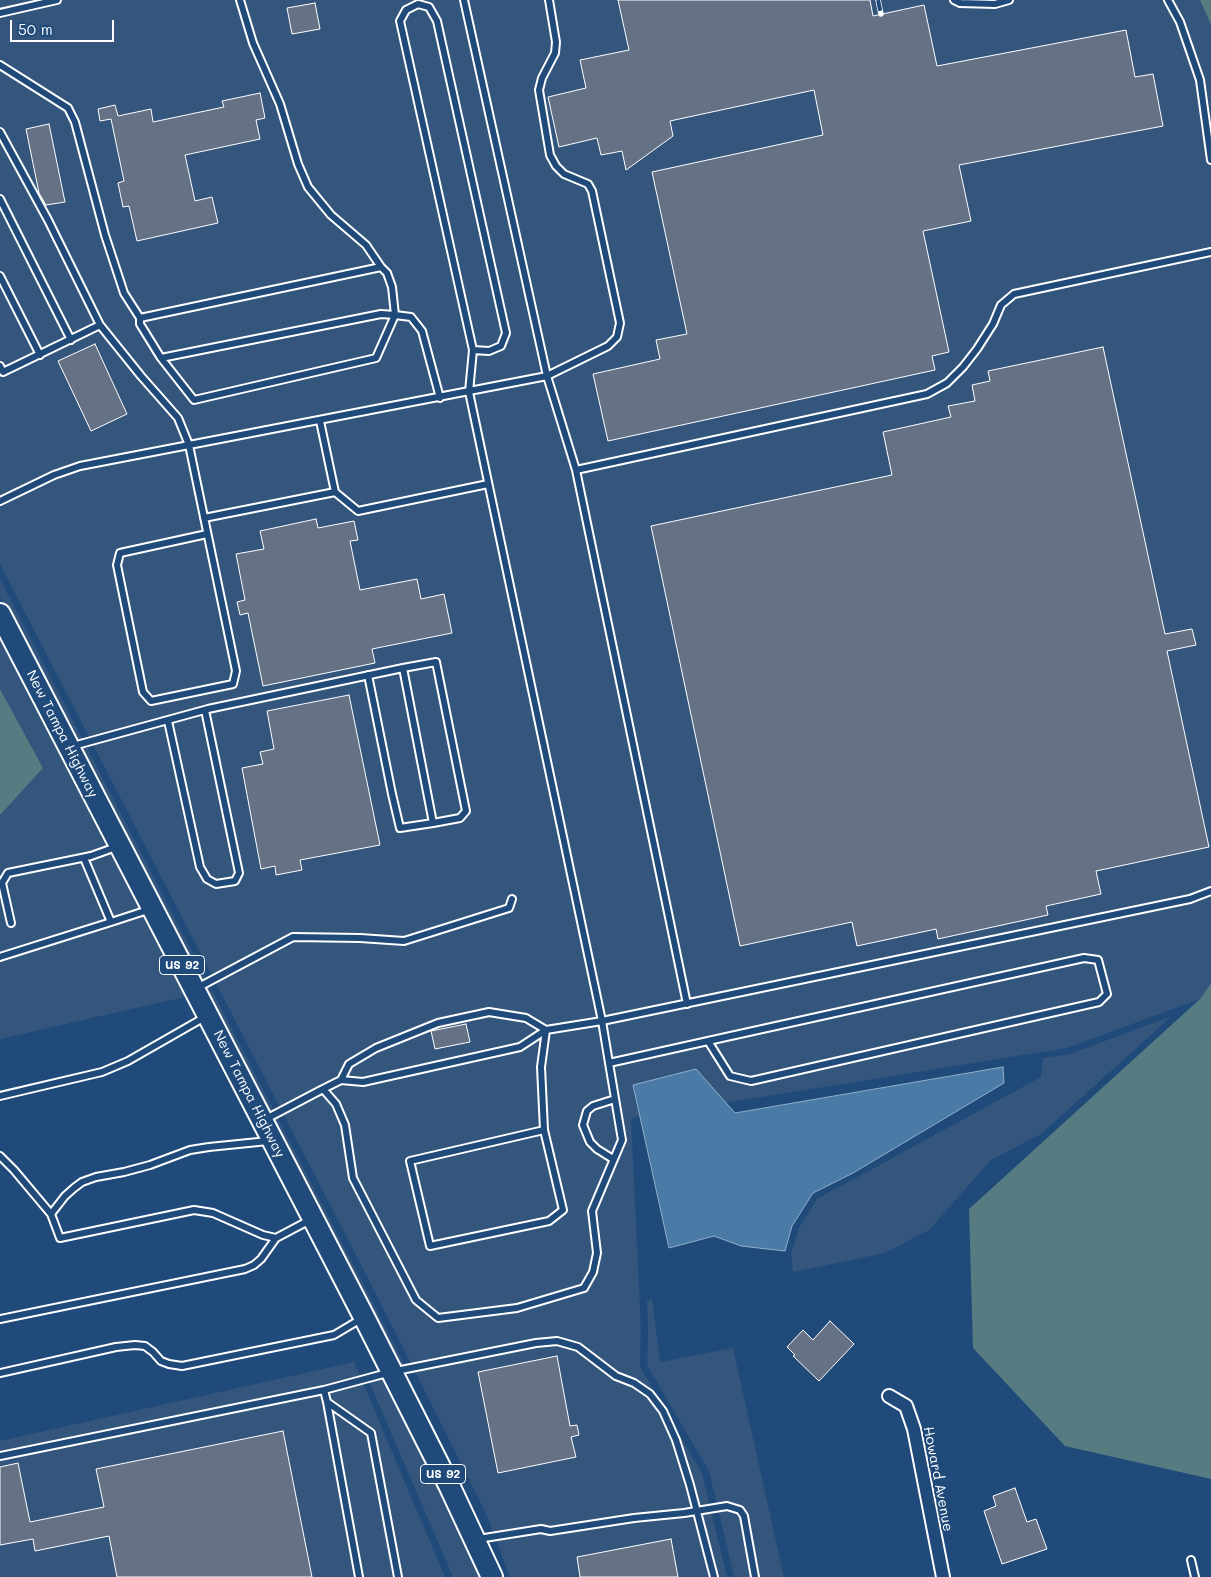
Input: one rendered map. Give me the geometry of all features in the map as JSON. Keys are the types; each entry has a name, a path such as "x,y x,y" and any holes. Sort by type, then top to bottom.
{"main road":[{"name":"New Tampa Highway","path":"0,614 364,1317 492,1577"}],"street":[{"name":"Howard Avenue","path":"889,1396 906,1406 914,1430 942,1577"}],"lane":[{"path":"0,13 57,0"},
{"path":"0,65 68,108 75,122 105,235 124,293 140,318 140,324 161,358 194,400 376,358 395,315 392,286 387,273 366,245 331,215 308,187 298,164 280,104 253,43 240,0"},
{"path":"464,0 547,376 576,470 688,1004"},
{"path":"0,501 54,475 80,466 547,376 608,346 616,337 620,323 592,191 588,184 564,174 556,166 550,155 539,90 542,78 555,53 556,42 549,0"},
{"path":"954,0 960,3 986,4 995,4 1009,0"},
{"path":"1168,0 1180,22 1200,80 1211,160"},
{"path":"323,1089 336,1104 345,1124 353,1178 416,1300 438,1318 517,1308 584,1288 593,1272 597,1253 592,1211 622,1140 602,1021 469,392 473,350 400,21 406,10 418,4 429,7 437,21 506,333 501,346 489,351 473,350"},
{"path":"0,132 48,220 100,324 141,376 178,418 190,445 236,670 233,684 151,701 143,692 116,565 120,553 207,534"},
{"path":"0,199 71,340"},
{"path":"576,470 927,394 947,383 963,367 989,330 1001,305 1014,294 1211,252"},
{"path":"140,318 381,267"},
{"path":"0,276 40,355"},
{"path":"161,358 382,314 411,317 422,331 440,398"},
{"path":"1,369 40,355 100,324"},
{"path":"320,421 335,492 358,511 488,484"},
{"path":"204,518 335,492"},
{"path":"69,747 205,710 368,675 436,662 466,811 460,818 400,828 368,675"},
{"path":"403,668 433,823"},
{"path":"168,721 200,867 206,879 216,884 235,881 240,874 205,710"},
{"path":"10,923 2,883 8,873 84,858 120,846"},
{"path":"84,858 111,922"},
{"path":"263,1121 341,1080 363,1082 520,1047 546,1030 688,1004 1190,899 1211,891"},
{"path":"195,990 293,937 404,940 509,908 512,899"},
{"path":"0,957 152,908"},
{"path":"609,1063 708,1041 1084,958 1098,960 1107,994 1099,1002 751,1081 730,1076 708,1041"},
{"path":"341,1080 349,1064 376,1048 438,1023 489,1012 526,1018 546,1030"},
{"path":"0,1096 102,1072 128,1061 208,1015"},
{"path":"544,1130 410,1161 430,1246 549,1221 564,1210 544,1130 541,1067 546,1030"},
{"path":"613,1159 590,1142 583,1126 587,1111 593,1106 615,1099"},
{"path":"51,1214 74,1188 82,1182 96,1177 150,1165 190,1150 209,1146 273,1141"},
{"path":"0,1156 51,1214 60,1238 194,1210 213,1214 263,1235 276,1238"},
{"path":"0,1320 245,1269 262,1259 276,1238 313,1219"},
{"path":"0,1373 136,1344 145,1346 161,1361 182,1366 334,1335 364,1317"},
{"path":"0,1456 324,1390 391,1372 536,1343 557,1341 578,1347 616,1376 634,1383 650,1394 663,1411 676,1440 690,1485 714,1577"},
{"path":"324,1390 359,1577"},
{"path":"327,1402 371,1433 398,1577"},
{"path":"474,1540 541,1529 550,1531 727,1506 740,1510 744,1516 754,1577"},
{"path":"1191,1560 1195,1577"}],"shaded area":[{"path":"0,0 1200,0 1211,25 1211,983 1200,999 1067,1048 631,1118 641,1332 640,1367 702,1473 727,1577 510,1577 485,1511 374,1290 0,564"},
{"path":"0,579 407,1370 400,1371 0,596"},
{"path":"0,631 189,996 0,1039 0,815 43,768 0,689"},
{"path":"1172,1016 1041,1134 991,1160 929,1230 885,1253 793,1272 791,1254 799,1228 817,1199 1041,1077 1043,1058 1070,1054"},
{"path":"1003,1067 1004,1083 853,1173 813,1193 792,1226 785,1251 741,1246 714,1236 669,1248 633,1085 696,1069 735,1113"},
{"path":"652,1299 660,1362 733,1348 784,1577 734,1577 709,1471 647,1365 647,1301"},
{"path":"354,1362 445,1577 0,1577 0,1441"},
{"path":"384,1376 483,1577 453,1577 368,1379"}],"green space":[{"path":"1200,0 1211,0 1211,25"},
{"path":"0,689 43,768 0,815"},
{"path":"1211,983 1211,1479 1065,1446 973,1348 969,1209 1200,999"}],"building":[{"path":"618,0 870,0 873,16 924,5 937,66 1126,30 1135,77 1153,74 1163,126 959,165 971,221 923,231 949,352 932,356 935,370 608,441 593,374 660,359 656,340 687,334 652,172 823,135 814,90 670,121 673,136 626,170 622,151 601,155 597,138 559,147 548,97 586,88 580,60 629,50"},
{"path":"315,3 320,29 292,34 287,8"},
{"path":"260,93 265,118 256,120 260,139 185,155 195,201 212,197 218,223 137,241 129,206 123,207 118,183 124,181 111,119 100,121 98,109 115,105 118,116 151,109 153,122 224,107 222,101"},
{"path":"49,124 65,202 46,205 39,193 26,129"},
{"path":"95,344 127,414 91,431 58,361"},
{"path":"1103,347 1165,634 1192,629 1196,645 1167,651 1209,847 1096,871 1101,894 1046,906 1048,915 938,939 936,929 857,946 852,922 740,946 651,526 892,475 883,432 951,417 948,406 975,401 972,385 990,381 988,371"},
{"path":"316,519 318,528 354,521 358,540 350,541 360,590 417,579 421,599 444,594 452,633 372,649 375,663 263,686 248,613 240,615 237,602 245,600 236,554 264,549 260,531"},
{"path":"349,695 380,845 300,860 302,870 276,875 275,866 261,869 242,768 263,764 260,752 274,749 267,711"},
{"path":"466,1024 470,1042 435,1049 431,1031"},
{"path":"830,1321 854,1344 819,1381 793,1356 795,1355 787,1347 803,1330 813,1340"},
{"path":"557,1356 570,1426 577,1425 579,1435 571,1437 576,1457 498,1473 478,1372"},
{"path":"283,1431 312,1577 117,1577 109,1536 35,1551 33,1539 0,1545 0,1467 18,1463 30,1522 104,1507 96,1469"},
{"path":"1015,1488 1027,1522 1036,1519 1047,1549 1002,1564 984,1511 996,1506 993,1496"},
{"path":"671,1539 678,1577 580,1577 577,1557"}],"railway":[{"path":"878,0 881,14"}]}
